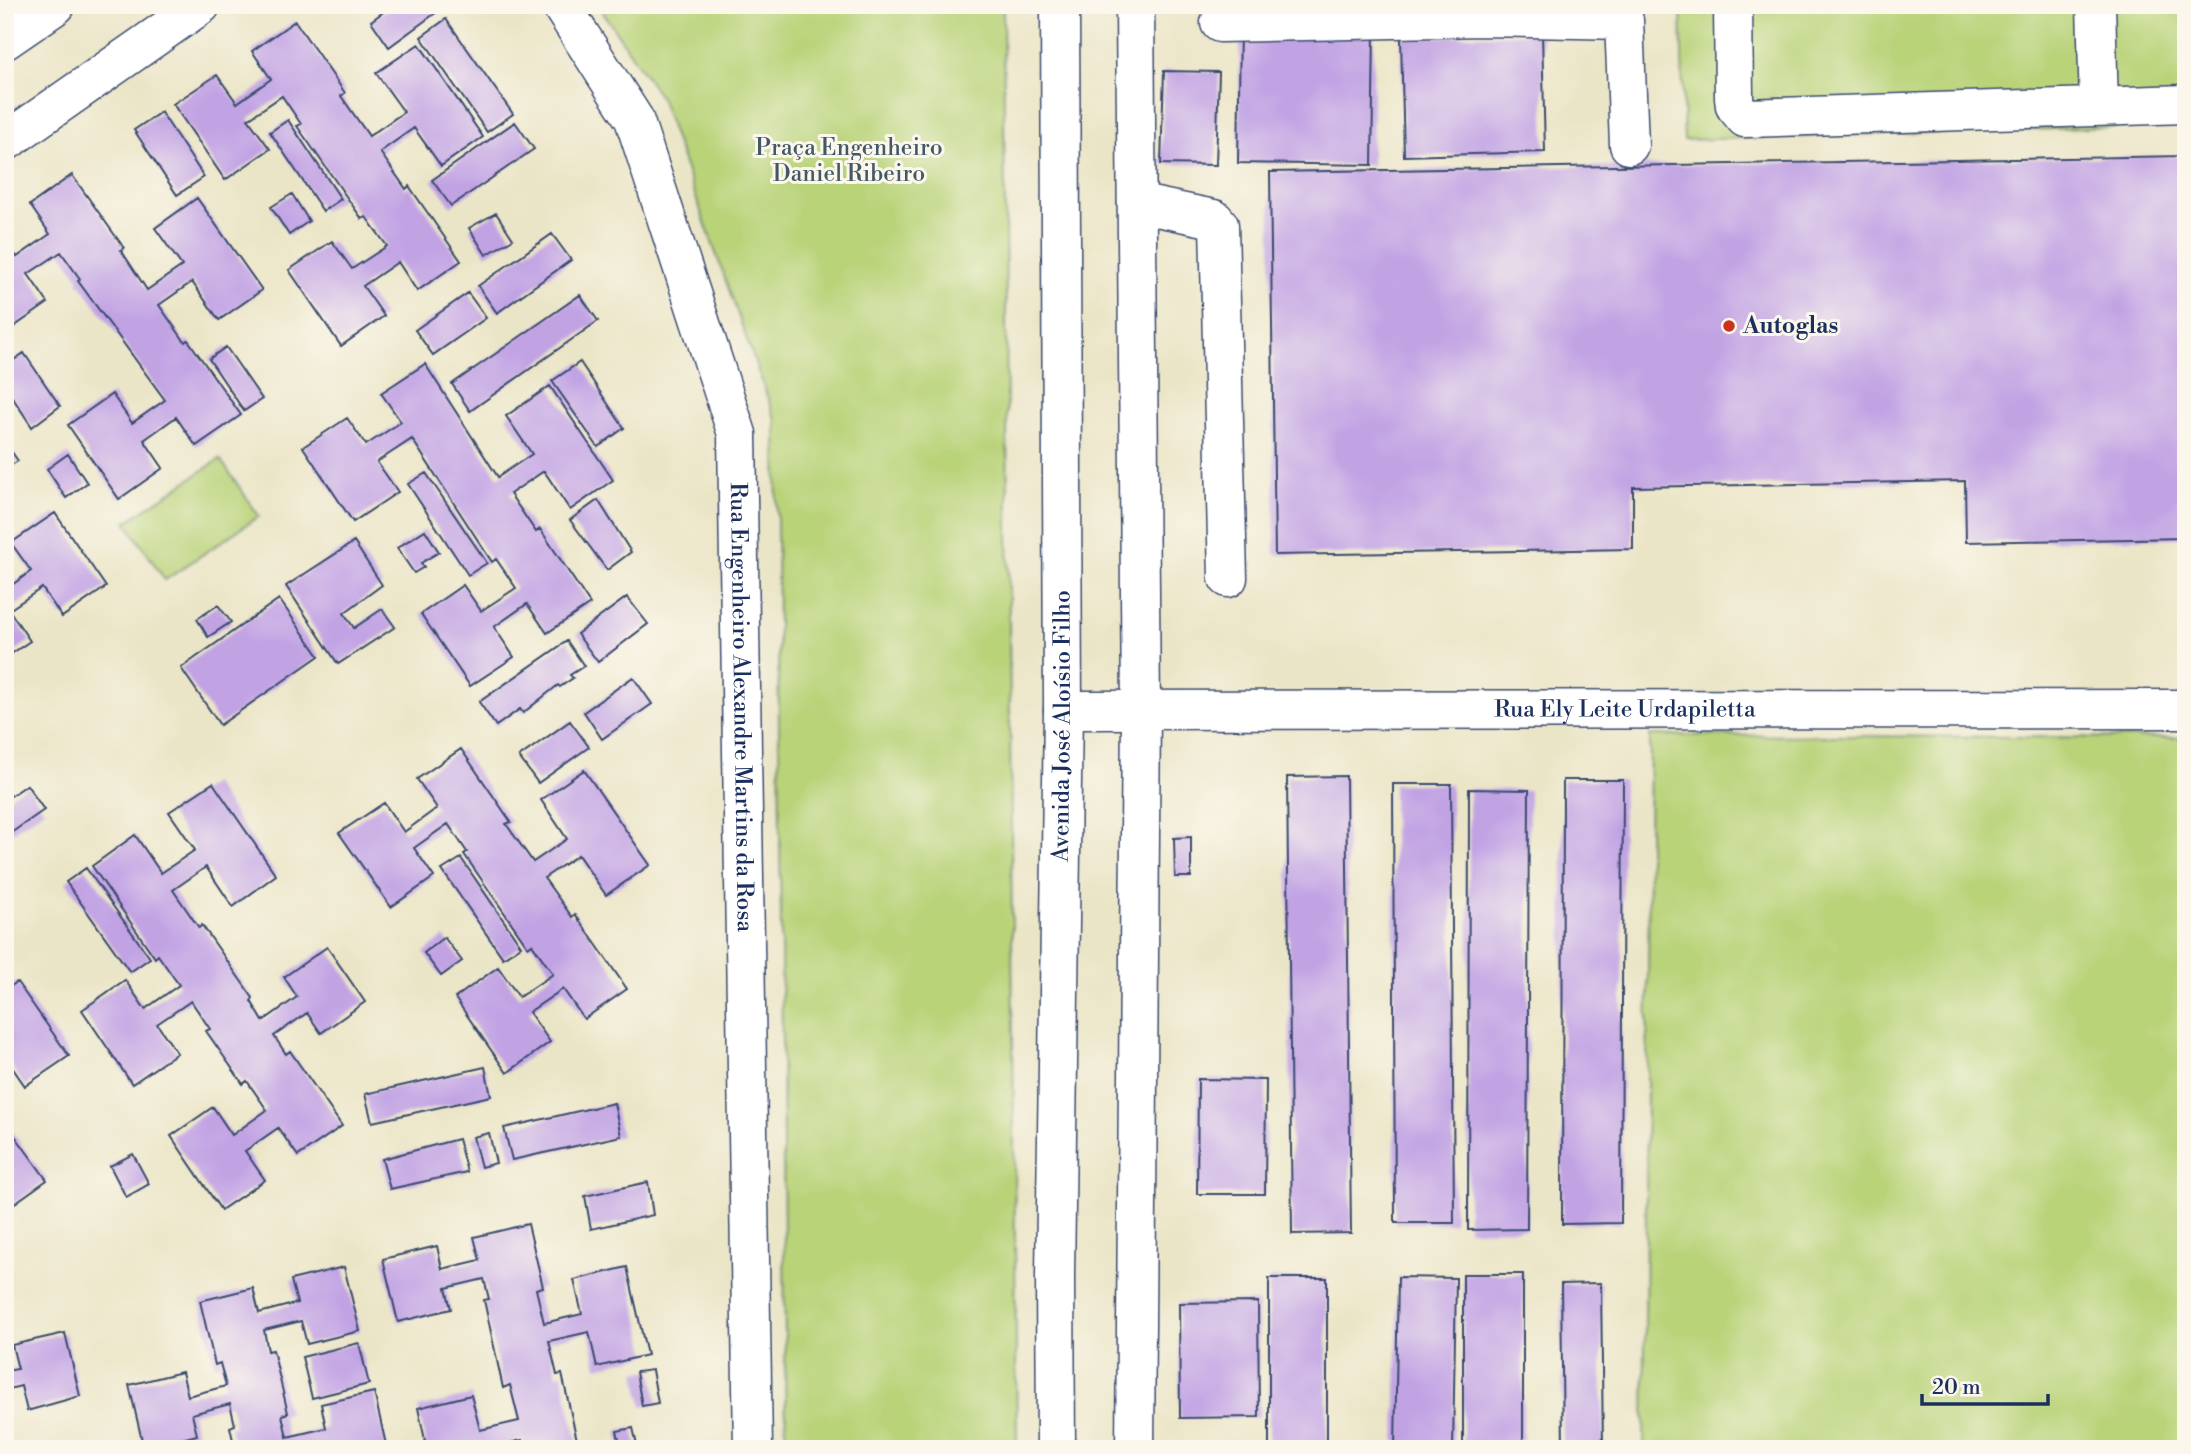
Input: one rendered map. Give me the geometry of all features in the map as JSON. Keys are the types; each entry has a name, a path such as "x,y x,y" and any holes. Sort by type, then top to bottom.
{"street":[{"path":"5,40 56,5"},
{"path":"5,142 201,5"},
{"name":"Rua Engenheiro Alexandre Martins da Rosa","path":"561,5 634,119 737,434 753,1449"},
{"name":"Avenida José Aloísio Filho","path":"1056,1449 1055,1276 1063,710 1060,5"},
{"path":"1135,5 1141,710 1135,1449"},
{"path":"1733,5 1734,98 1735,106 1745,118 2186,104"},
{"path":"2096,5 2099,106"},
{"path":"1220,23 1358,13 1481,11 1624,20 1629,145"},
{"path":"1137,203 1214,219 1219,225 1228,578"},
{"name":"Rua Ely Leite Urdapiletta","path":"1063,710 2186,709"}],"green space":[{"name":"Praça Engenheiro Daniel Ribeiro","path":"598,5 1003,5 1017,1449 786,1449 776,421 660,97"},
{"path":"1681,5 2186,5 2186,125 1684,140"},
{"path":"220,459 259,516 165,580 126,522"},
{"path":"1650,735 2186,738 2186,1449 1644,1449"}],"building":[{"path":"393,5 439,5 441,9 389,47 371,21"},
{"path":"446,19 513,114 487,132 421,37"},
{"path":"295,21 345,93 341,96 369,136 404,112 376,73 419,44 483,137 441,166 414,128 380,152 406,189 409,186 461,261 417,291 398,262 363,286 384,316 341,346 289,270 332,241 352,269 387,246 366,217 362,219 297,126 301,124 282,96 248,119 270,149 225,180 173,104 217,75 237,103 271,79 252,51"},
{"path":"1240,29 1374,30 1372,165 1238,163"},
{"path":"1542,33 1545,152 1404,156 1401,38"},
{"path":"1164,71 1219,72 1216,165 1161,164"},
{"path":"161,112 204,177 177,195 134,130"},
{"path":"288,120 341,199 323,211 270,132"},
{"path":"515,122 534,149 451,206 432,180"},
{"name":"Autoglas","path":"2186,156 2186,538 1966,542 1965,481 1633,487 1633,549 1275,555 1270,172"},
{"path":"72,175 124,248 121,250 147,290 182,266 155,228 197,198 262,290 219,320 192,282 159,305 185,342 188,340 241,415 196,446 176,417 144,440 163,468 119,499 68,425 112,394 132,423 165,400 78,281 80,279 61,252 28,274 48,303 5,333 5,240 17,257 50,234 30,205"},
{"path":"292,194 309,221 289,235 271,207"},
{"path":"496,213 513,239 486,255 469,228"},
{"path":"552,234 571,260 497,313 478,286"},
{"path":"468,293 486,318 433,355 415,330"},
{"path":"580,295 598,321 470,411 452,384"},
{"path":"226,347 262,399 244,411 209,359"},
{"path":"24,353 60,406 32,427 5,386 5,366"},
{"path":"580,362 624,428 598,447 552,381"},
{"path":"425,364 498,477 532,454 506,416 550,386 613,480 570,510 544,471 510,494 536,532 540,529 590,604 547,633 527,604 494,627 514,657 470,686 421,614 463,585 481,611 516,588 496,559 492,562 412,439 377,462 398,492 353,522 303,447 347,418 366,445 401,422 381,393"},
{"path":"5,442 18,461 5,469"},
{"path":"68,454 87,483 66,498 47,469"},
{"path":"426,473 487,563 468,575 408,484"},
{"path":"598,500 631,552 607,570 570,520"},
{"path":"55,513 106,587 62,617 42,588 9,610 30,641 5,658 5,590 31,571 11,543"},
{"path":"425,530 439,552 421,563 424,567 414,573 397,548"},
{"path":"354,542 382,585 344,613 354,628 382,609 395,627 338,664 286,586"},
{"path":"627,597 648,624 598,662 577,634"},
{"path":"279,599 319,656 220,725 181,668"},
{"path":"218,605 231,622 208,637 197,619"},
{"path":"567,641 584,666 570,675 573,678 560,687 558,685 523,713 520,709 496,726 479,702"},
{"path":"633,677 652,704 602,739 584,712"},
{"path":"570,721 589,747 538,783 519,757"},
{"path":"461,749 511,822 506,824 533,862 567,839 541,800 584,770 650,865 606,895 578,855 544,878 572,917 575,914 627,989 584,1019 563,989 529,1012 550,1042 507,1073 455,998 498,967 519,997 553,974 532,944 528,947 464,854 467,852 448,824 414,848 434,877 391,907 339,833 384,803 404,832 437,808 417,779"},
{"path":"1346,776 1351,1233 1292,1234 1287,777"},
{"path":"1563,780 1623,780 1621,1223 1562,1224"},
{"path":"213,783 276,875 233,907 206,867 173,890 199,928 202,925 253,998 251,1001 263,1021 297,997 284,977 327,947 365,1002 321,1033 307,1013 274,1036 286,1054 290,1051 342,1126 298,1156 278,1128 245,1151 265,1180 221,1210 171,1136 213,1107 232,1135 267,1110 247,1081 243,1084 206,1031 210,1029 191,1001 157,1024 177,1053 132,1084 82,1010 125,980 145,1009 179,985 158,955 155,958 92,866 135,835 161,873 195,850 169,812"},
{"path":"1393,784 1451,784 1454,1223 1395,1223"},
{"path":"27,785 44,810 5,837 5,800"},
{"path":"1469,789 1529,790 1527,1229 1468,1230"},
{"path":"1191,837 1191,877 1175,877 1174,838"},
{"path":"461,858 521,946 503,958 442,870"},
{"path":"86,868 150,958 130,972 66,882"},
{"path":"444,937 462,961 441,976 424,953"},
{"path":"17,982 69,1056 25,1086 5,1057 5,990"},
{"path":"485,1067 491,1096 372,1122 365,1094"},
{"path":"1198,1079 1266,1080 1265,1194 1197,1194"},
{"path":"614,1103 621,1136 512,1160 504,1128"},
{"path":"5,1122 47,1180 5,1210"},
{"path":"489,1133 496,1163 481,1167 473,1137"},
{"path":"458,1139 467,1172 390,1189 382,1159"},
{"path":"133,1154 149,1184 126,1197 110,1166"},
{"path":"648,1182 653,1215 591,1229 585,1196"},
{"path":"528,1224 543,1287 536,1289 544,1323 582,1314 574,1280 627,1267 647,1355 597,1367 589,1332 549,1341 557,1375 562,1374 579,1449 525,1449 522,1440 485,1449 427,1449 418,1408 471,1395 480,1430 519,1421 510,1385 503,1388 484,1300 489,1299 484,1279 446,1288 451,1309 398,1322 383,1259 437,1246 442,1269 480,1260 474,1237"},
{"path":"344,1267 360,1331 307,1344 301,1321 264,1330 268,1351 273,1350 288,1413 282,1415 287,1437 326,1428 321,1404 374,1392 387,1449 235,1449 230,1427 235,1425 230,1404 192,1414 197,1435 144,1449 129,1385 182,1372 188,1396 226,1386 220,1363 215,1365 200,1301 253,1288 259,1313 297,1303 291,1280"},
{"path":"1463,1274 1523,1274 1523,1449 1463,1449"},
{"path":"1398,1277 1456,1278 1453,1449 1395,1449"},
{"path":"1269,1278 1327,1278 1327,1449 1269,1449"},
{"path":"1601,1283 1603,1449 1563,1449 1561,1284"},
{"path":"1258,1302 1259,1417 1180,1418 1179,1303"},
{"path":"65,1333 80,1396 27,1411 21,1386 5,1390 5,1371 18,1369 12,1345"},
{"path":"359,1343 369,1384 312,1398 302,1357"},
{"path":"652,1370 658,1403 642,1406 636,1372"},
{"path":"633,1428 638,1449 621,1449 617,1431"}],"place":[{"name":"Autoglas","path":"1729,326"}]}
